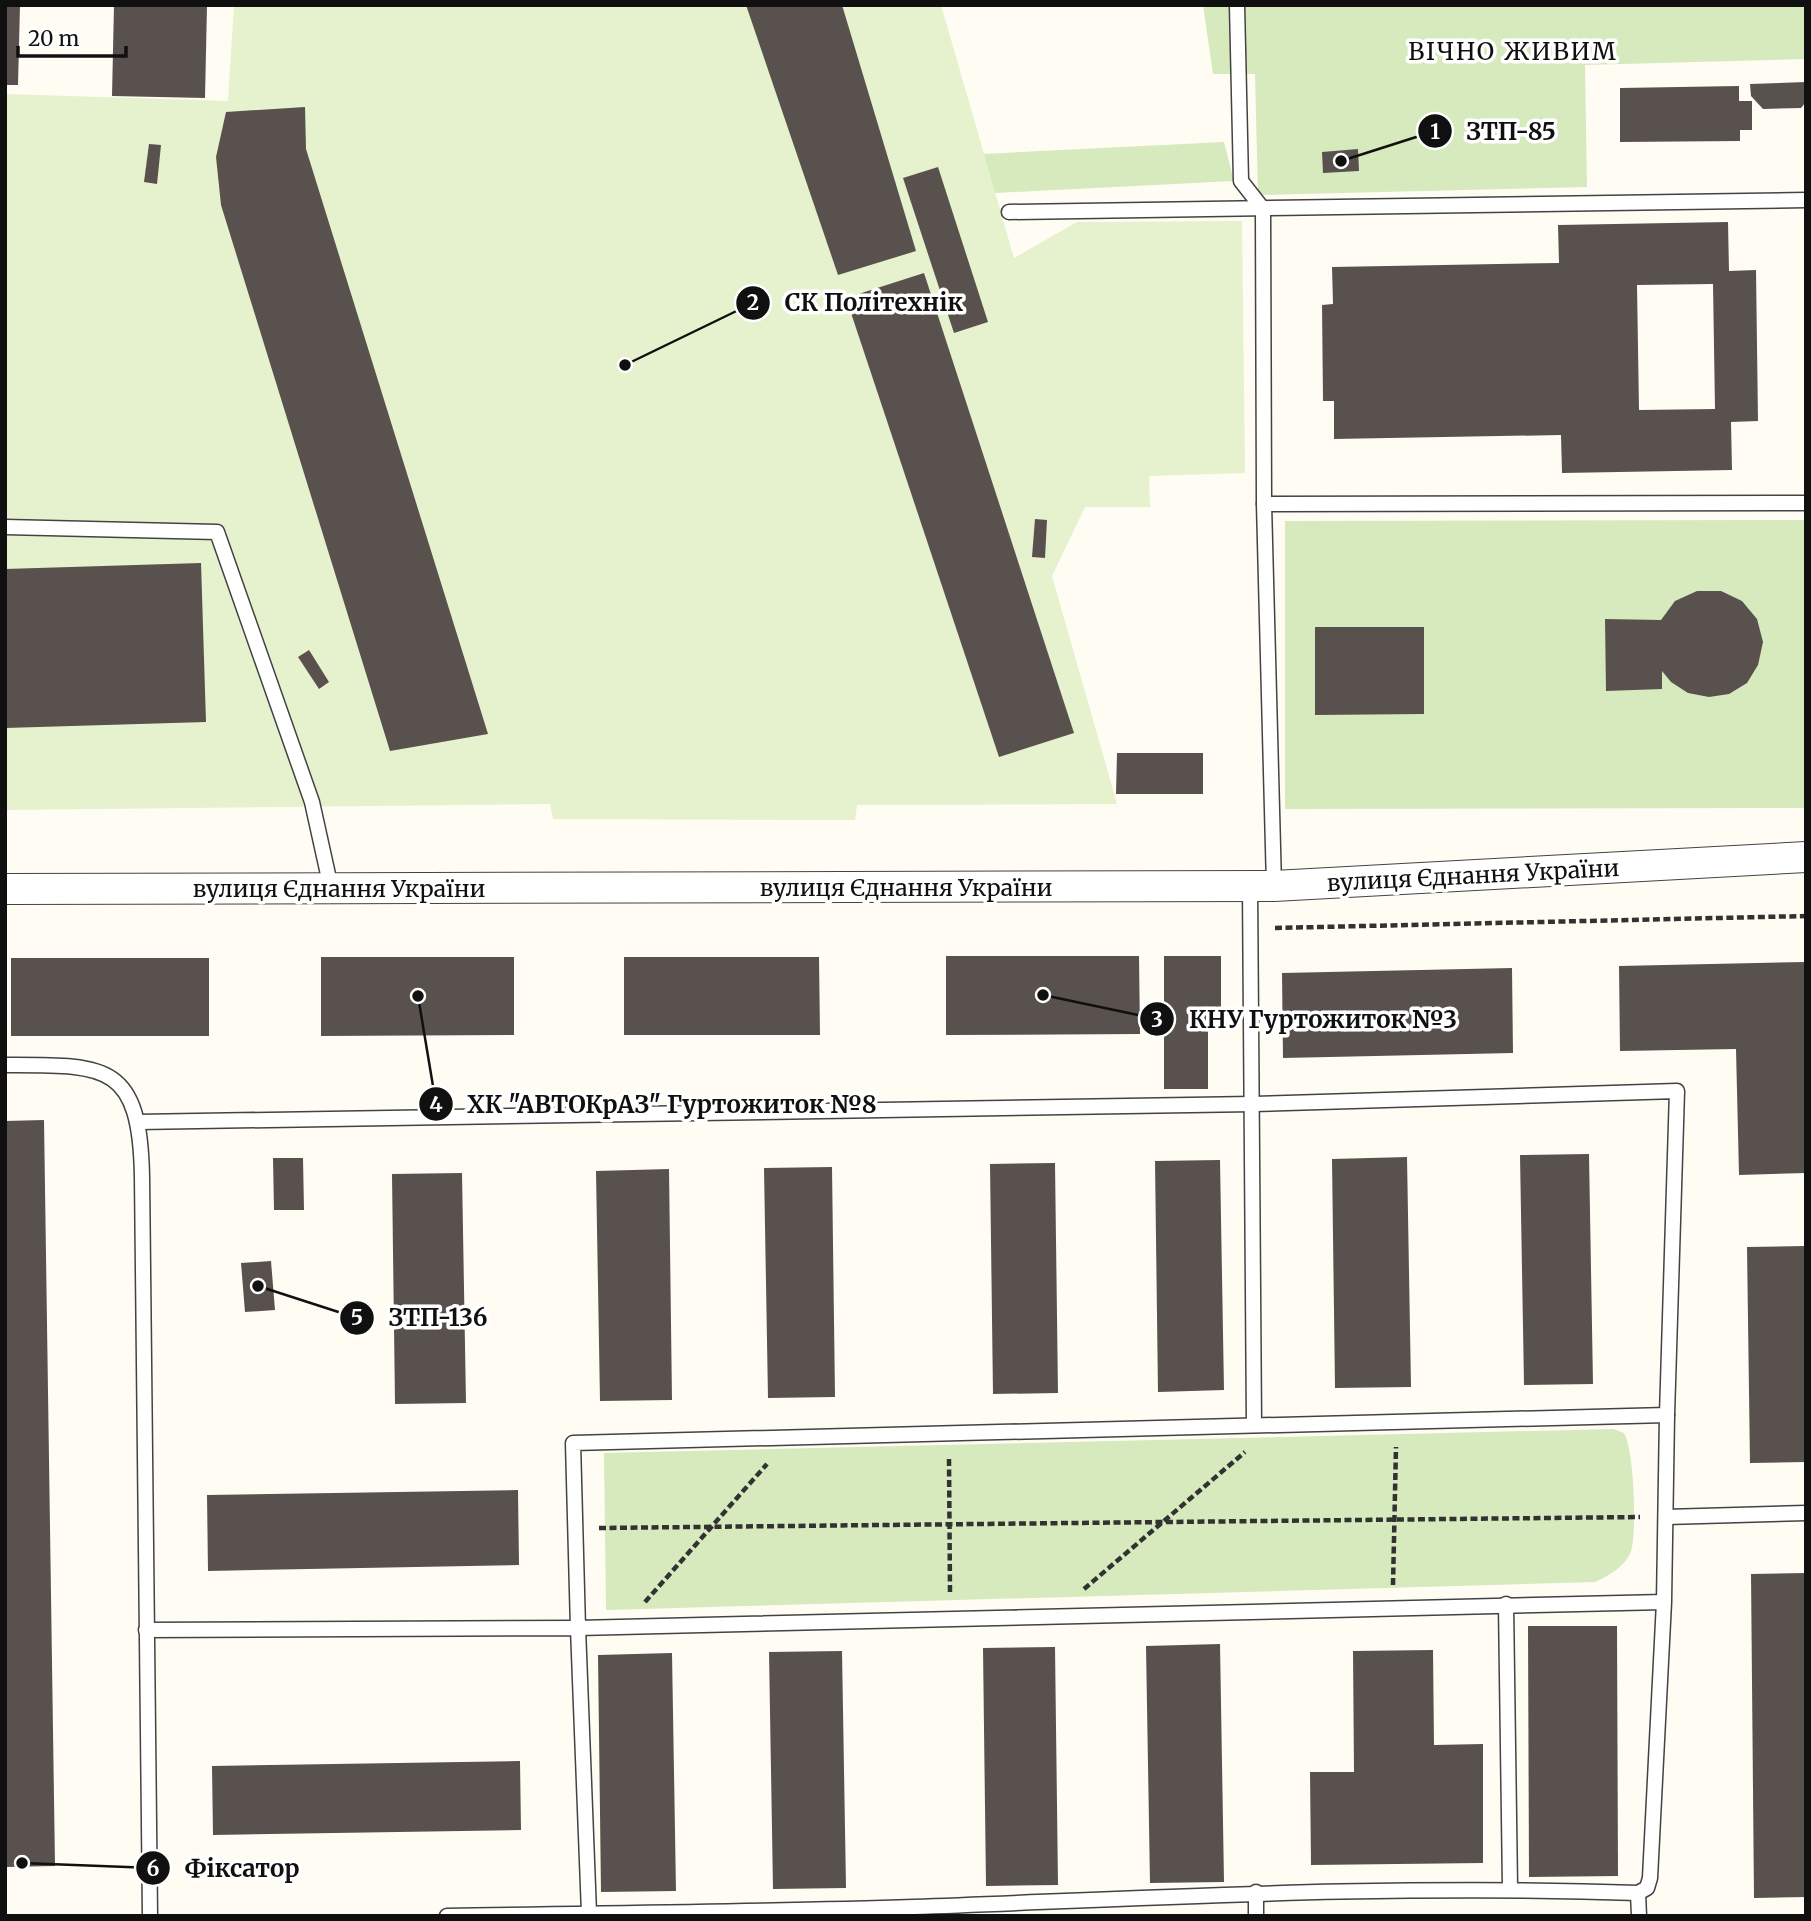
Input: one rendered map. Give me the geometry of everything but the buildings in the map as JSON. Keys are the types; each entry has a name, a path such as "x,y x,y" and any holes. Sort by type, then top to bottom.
{"street":[{"name":"вулиця Єднання України","path":"5,889 1262,886 1806,857"}],"lane":[{"path":"1237,5 1241,181 1263,208 1262,886 1252,928 1254,1425"},
{"path":"1009,212 1806,200"},
{"path":"1264,504 1806,503"},
{"path":"5,527 217,532 312,802 331,888"},
{"path":"5,1065 94,1068 123,1086 138,1122 142,1177 150,1916"},
{"path":"138,1122 1253,1104 1677,1091 1664,1602 1650,1878 1647,1888 1638,1893 1510,1888 1256,1892 911,1911 447,1916"},
{"path":"589,1913 573,1443 1667,1415"},
{"path":"1666,1517 1806,1513"},
{"path":"146,1630 578,1628 1664,1602"},
{"path":"1506,1604 1510,1888"},
{"path":"1256,1892 1256,1916"},
{"path":"1638,1893 1639,1916"}],"path":[{"path":"1252,928 1806,916"},
{"path":"1393,1607 1397,1422"},
{"path":"1054,1615 1278,1425"},
{"path":"948,1433 950,1618"},
{"path":"623,1626 791,1437"},
{"path":"575,1528 1666,1517"}],"green space":[{"path":"234,5 941,5 1014,258 1077,222 1242,221 1245,473 1149,476 1150,507 1085,507 1052,576 1117,804 857,805 855,820 553,819 550,804 5,810 5,94 228,101"},
{"path":"1203,5 1806,5 1806,59 1585,65 1587,187 1258,195 1255,74 1213,74"},
{"path":"1224,142 1234,181 995,193 983,154"},
{"path":"1806,520 1806,808 1285,809 1285,521"},
{"path":"1614,1429 1624,1433 1630,1456 1633,1541 1629,1556 1621,1566 1595,1582 606,1610 604,1453"}],"place":[{"name":"ЗТП-85","path":"1341,161"},
{"name":"СК Політехнік","path":"625,365"},
{"name":"КНУ Гуртожиток №3","path":"1043,995"},
{"name":"ХК \"АВТОКрАЗ\" Гуртожиток №8","path":"418,996"},
{"name":"ЗТП-136","path":"258,1286"},
{"name":"Фіксатор","path":"22,1863"}],"district":[{"name":"ВІЧНО ЖИВИМ","path":"1513,51"}]}
